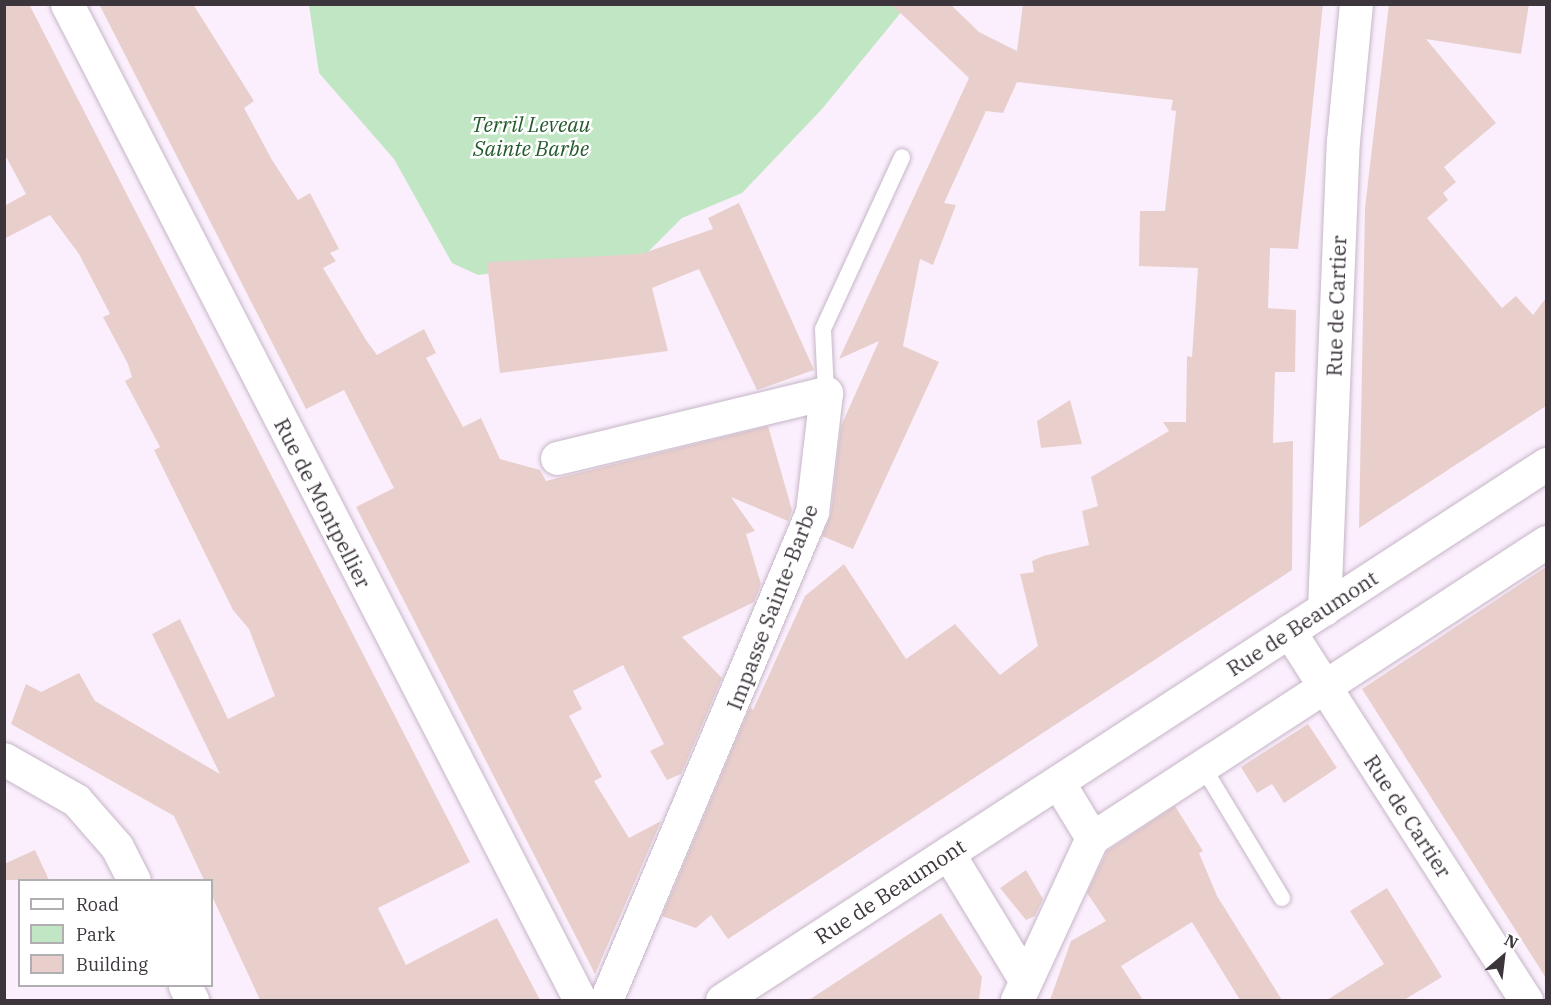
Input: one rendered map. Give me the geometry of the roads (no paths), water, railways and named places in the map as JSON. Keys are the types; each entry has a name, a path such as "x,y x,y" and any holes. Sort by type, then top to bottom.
{"street":[{"name":"Rue de Montpellier","path":"67,4 580,1000"},
{"name":"Rue de Cartier","path":"1324,609 1343,141 1356,4"},
{"path":"557,458 826,393"},
{"name":"Impasse Sainte-Barbe","path":"606,1000 812,512 826,393"},
{"name":"Rue de Beaumont","path":"722,1000 1546,464"},
{"path":"1020,989 1092,838 1326,688 1546,542"},
{"name":"Rue de Cartier","path":"1289,631 1526,1000"},
{"path":"4,759 76,800 117,847 133,879"},
{"path":"1058,782 1092,838"},
{"path":"948,853 1020,989"}],"lane":[{"path":"826,393 824,329 902,157"},
{"path":"1203,767 1282,898"}],"park label":[{"name":"Terril Leveau Sainte Barbe","path":"531,136"}]}
